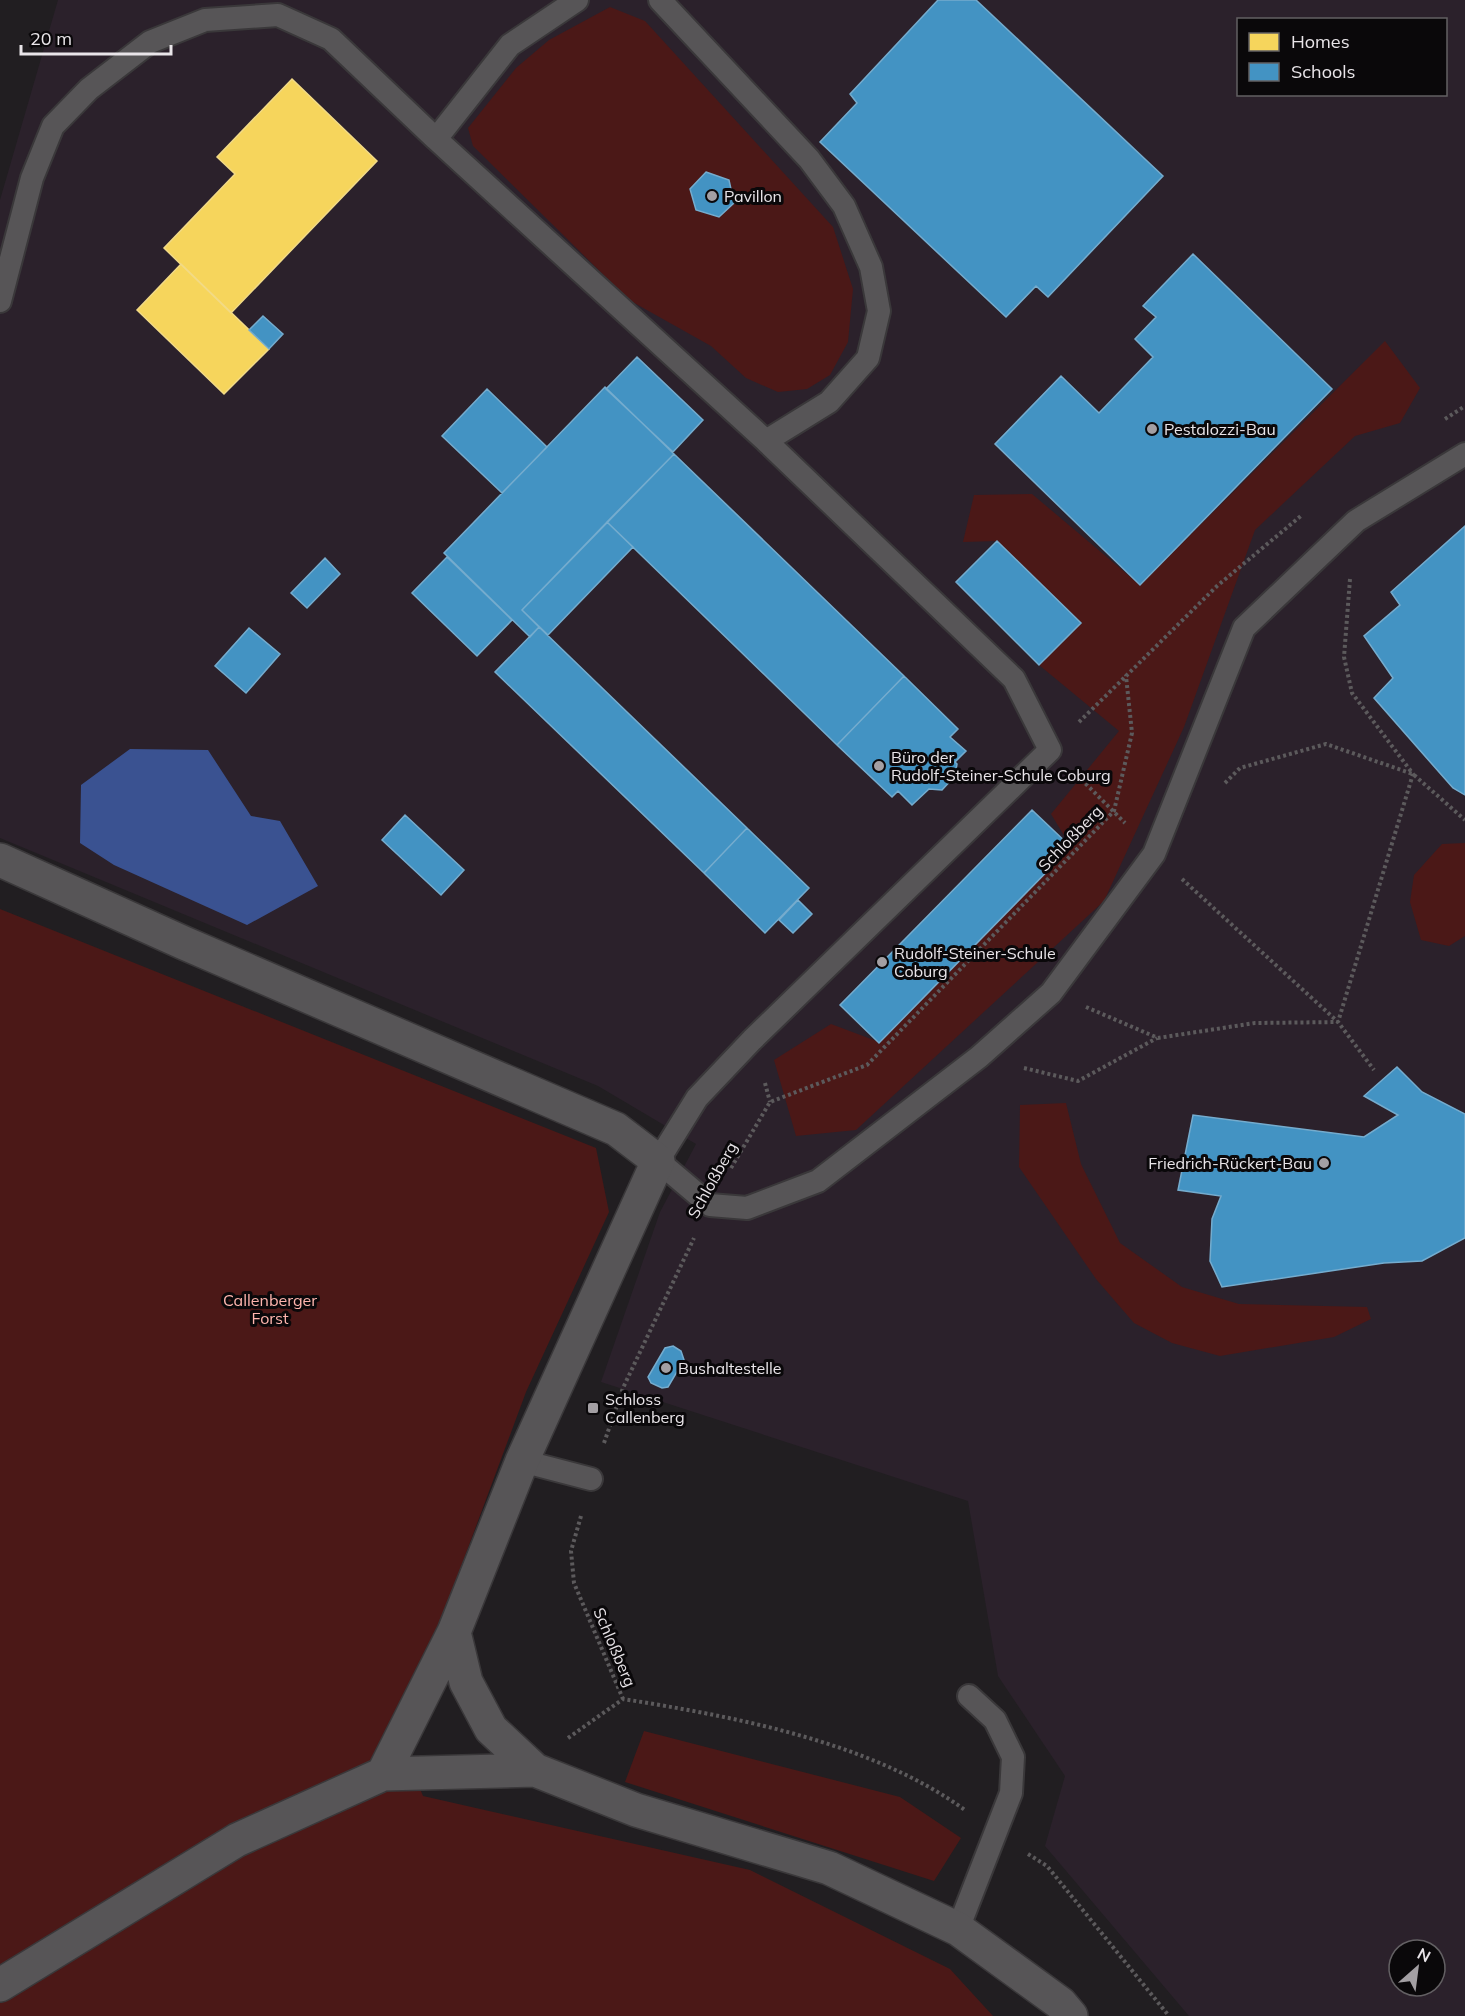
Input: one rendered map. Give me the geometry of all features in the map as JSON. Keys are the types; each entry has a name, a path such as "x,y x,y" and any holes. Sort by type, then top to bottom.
{"street":[{"path":"0,860 184,943 616,1129 658,1161 522,1461 454,1632 383,1774"},
{"path":"454,1632 466,1682 491,1729 536,1770 636,1810 829,1868 958,1929 1060,2003 1071,2016"},
{"path":"0,1985 237,1840 383,1774 536,1770"}],"lane":[{"path":"436,139 510,45 576,0"},
{"path":"660,0 808,159 844,206 871,267 879,311 868,358 829,402 766,441"},
{"path":"0,301 32,178 53,126 89,89 150,42 205,20 278,15 330,39 766,441 1014,679 1050,750 752,1040 697,1098 658,1161 710,1205 747,1208 818,1181 979,1057 1051,993 1154,854 1244,628 1356,521 1465,454"},
{"path":"522,1461 591,1479"},
{"path":"958,1929 1011,1793 1013,1757 995,1720 969,1696"}],"path":[{"path":"1356,521 1344,657 1352,693 1413,774 1465,820"},
{"path":"1216,791 1240,768 1326,744 1413,774"},
{"path":"1338,1022 1413,774"},
{"name":"Schloßberg","path":"623,1698 574,1583 571,1551 591,1479 623,1388 710,1205 770,1102 867,1065 1114,811"},
{"path":"1154,854 1338,1022 1374,1071"},
{"path":"1051,993 1158,1038"},
{"path":"979,1057 1078,1081 1158,1038 1255,1023 1338,1022"},
{"path":"536,1770 576,1729 623,1698 722,1715 834,1747 935,1789 994,1832 1047,1866 1169,2016"}],"shaded area":[{"name":"Rudolf-Steiner-Schule Coburg","path":"58,0 1465,0 1465,2016 1189,2016 1045,1846 1065,1776 998,1676 968,1501 601,1382 660,1212 696,1144 598,1086 0,838 0,200"}],"green space":[{"path":"610,7 645,21 833,227 853,289 848,342 830,375 807,389 778,392 746,378 711,346 629,300 473,146 468,128 516,68 549,40"},
{"path":"1385,341 1420,388 1400,423 1355,436 1255,530 1184,727 1104,901 856,1130 796,1136 774,1060 831,1024 879,1042 1071,847 1051,814 1119,731 1039,665 1080,622 997,541 963,542 974,495 1032,494 1140,585"},
{"path":"1465,843 1465,936 1449,946 1421,940 1410,902 1414,875 1442,844"},
{"name":"Callenberger Forst","path":"0,909 596,1148 609,1212 526,1392 430,1650 393,1723 423,1796 750,1870 950,1969 993,2016 0,2016"},
{"path":"1066,1103 1081,1164 1120,1243 1182,1287 1239,1304 1367,1307 1371,1319 1334,1337 1220,1356 1172,1343 1134,1323 1096,1279 1019,1167 1020,1105"},
{"path":"644,1731 900,1797 961,1838 934,1881 625,1782"}],"water":[{"path":"130,749 208,750 251,816 280,821 318,886 247,925 114,865 80,843 81,785"}],"building: Homes":[{"path":"292,79 377,161 231,313 164,248 235,174 217,157"},
{"path":"181,264 269,349 224,394 137,310"}],"building: Schools":[{"path":"938,0 976,0 1163,176 1048,297 1036,286 1006,317 820,142 857,103 850,94"},
{"name":"Pavillon","path":"706,172 729,180 734,203 719,217 696,210 690,189"},
{"name":"Pestalozzi-Bau","path":"1193,254 1332,389 1140,585 995,444 1061,376 1099,413 1153,357 1135,339 1156,317 1143,306"},
{"path":"263,316 283,334 269,349 249,330"},
{"path":"637,357 703,420 673,452 606,389"},
{"path":"605,387 674,454 522,610 539,627 530,637 444,553"},
{"path":"487,389 547,447 502,493 442,436"},
{"path":"674,454 904,676 837,745 607,522"},
{"path":"607,522 633,547 548,635 522,610"},
{"path":"1465,526 1465,795 1453,788 1374,698 1393,678 1364,636 1400,605 1391,592"},
{"path":"997,541 1081,623 1039,665 956,582"},
{"path":"447,557 512,620 477,656 412,593"},
{"path":"325,558 340,574 307,608 291,593"},
{"path":"539,627 747,828 704,873 495,672"},
{"path":"249,628 280,654 246,693 215,666"},
{"path":"904,676 958,729 950,737 966,751 955,762 957,764 955,776 942,790 929,789 912,805 898,791 892,797 837,745"},
{"path":"1032,810 1071,847 879,1043 840,1005"},
{"path":"405,815 464,870 441,895 382,840"},
{"path":"747,828 809,888 765,933 704,873"},
{"path":"798,900 812,914 793,933 779,920"},
{"name":"Friedrich-Rückert-Bau","path":"1397,1067 1422,1092 1465,1114 1465,1238 1422,1261 1384,1263 1222,1287 1210,1261 1212,1219 1221,1196 1178,1190 1193,1115 1364,1137 1398,1115 1364,1096"},
{"name":"Bushaltestelle","path":"673,1346 681,1351 684,1360 668,1387 662,1388 651,1383 648,1377 665,1348"}],"place":[{"name":"Pavillon","path":"712,196"},
{"name":"Pestalozzi-Bau","path":"1152,429"},
{"name":"Büro der Rudolf-Steiner-Schule Coburg","path":"879,766"},
{"name":"Rudolf-Steiner-Schule Coburg","path":"882,962"},
{"name":"Friedrich-Rückert-Bau","path":"1324,1163"},
{"name":"Bushaltestelle","path":"666,1368"},
{"name":"Schloss Callenberg","path":"593,1408"}]}
